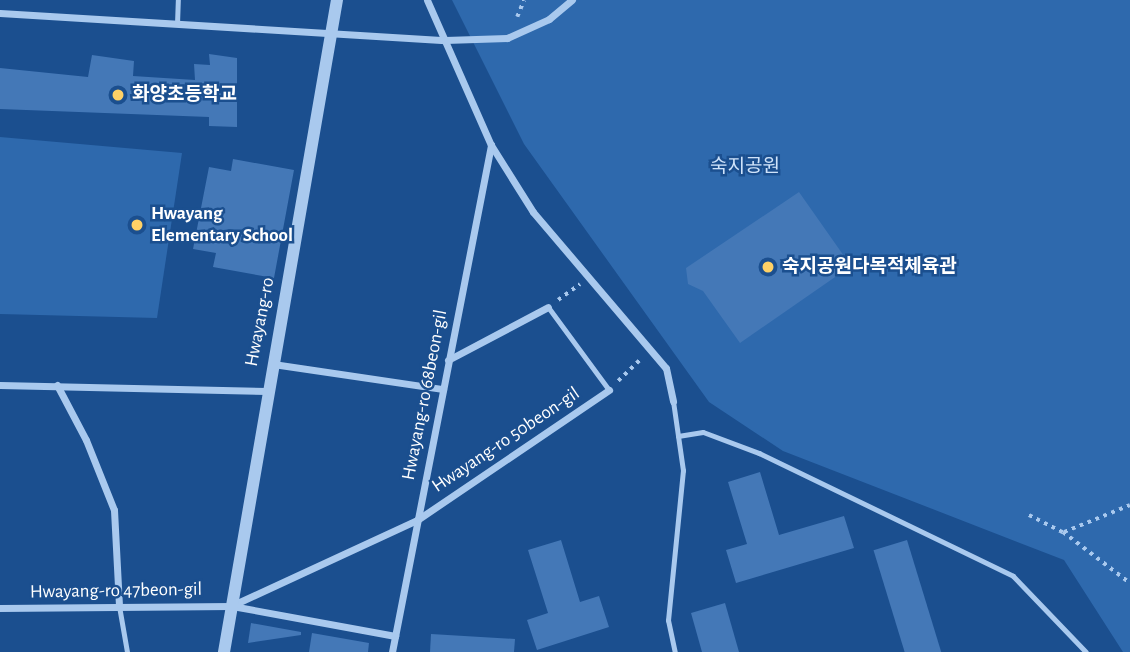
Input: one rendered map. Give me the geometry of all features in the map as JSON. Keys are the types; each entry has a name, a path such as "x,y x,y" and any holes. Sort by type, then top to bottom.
{"street":[{"name":"Hwayang-ro","path":"224,652 267,391 334,34 337,0"},
{"path":"427,0 491,145 533,212 652,348 666,368 673,401"},
{"path":"0,13 445,40 507,38 549,19 572,0"},
{"name":"Hwayang-ro 68beon-gil","path":"392,652 491,145"},
{"path":"448,360 548,307"},
{"path":"272,364 443,389"},
{"path":"0,385 267,391"},
{"path":"57,385 114,510 119,606"},
{"name":"Hwayang-ro 50beon-gil","path":"232,606 417,520 609,390"},
{"path":"232,606 395,636"},
{"name":"Hwayang-ro 47beon-gil","path":"0,608 232,606"}],"lane":[{"path":"177,24 178,0"},
{"path":"548,307 609,390"},
{"path":"673,401 683,471 668,620 675,652"},
{"path":"678,436 703,432 759,453 1013,576 1086,652"},
{"path":"119,606 127,652"}],"path":[{"path":"548,307 590,277"},
{"path":"609,390 652,348"},
{"path":"1063,532 1130,505"},
{"path":"1029,515 1063,532 1130,583"}],"green space":[{"name":"숙지공원","path":"452,0 1130,0 1130,652 1123,652 1064,560 783,451 709,402 524,144"},
{"path":"0,137 182,153 157,318 0,314"}],"building":[{"name":"화양초등학교","path":"209,54 237,58 237,127 209,126 209,117 0,109 0,68 88,77 92,55 134,61 133,76 195,80 194,64 210,65"},
{"path":"233,159 294,170 274,278 213,267 216,253 193,249 209,167 231,171"},
{"name":"숙지공원다목적체육관","path":"799,192 851,266 740,343 703,291 688,284 686,268"},
{"path":"760,472 779,535 844,516 854,548 736,583 726,550 747,544 728,482"},
{"path":"561,540 580,602 599,596 609,627 537,650 527,620 548,613 528,550"},
{"path":"907,540 941,652 905,652 874,550"},
{"path":"725,603 739,652 702,652 691,613"},
{"path":"251,623 301,632 301,635 248,643"},
{"path":"312,633 369,643 368,652 309,652"},
{"path":"431,634 515,639 514,652 430,652"}],"place":[{"name":"화양초등학교","path":"118,95"},
{"name":"Hwayang Elementary School","path":"137,225"},
{"name":"숙지공원다목적체육관","path":"768,267"}]}
